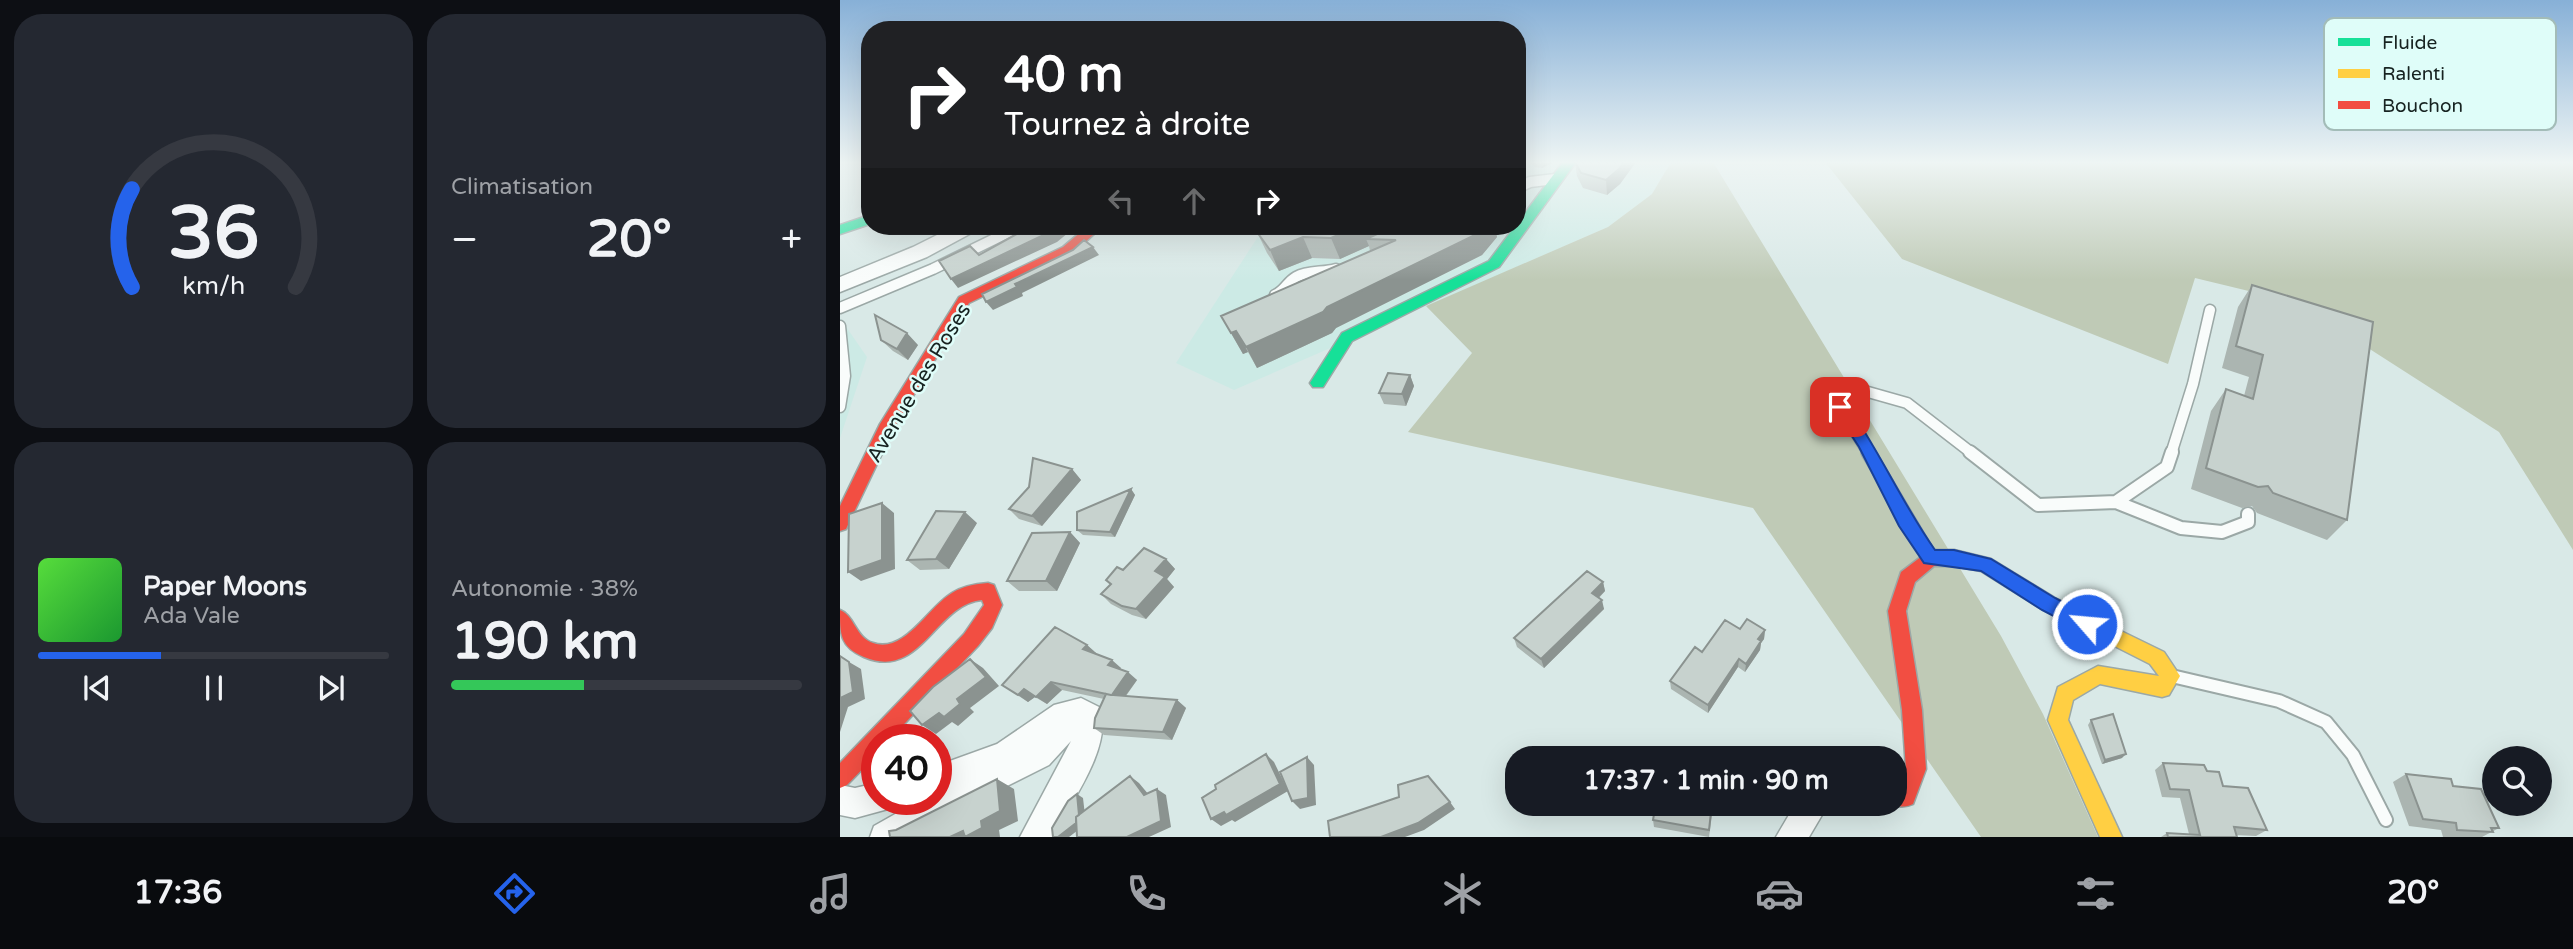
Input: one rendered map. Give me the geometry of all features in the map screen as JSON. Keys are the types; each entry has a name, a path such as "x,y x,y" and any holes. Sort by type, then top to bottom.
{"street":[{"path":"1526,220 1540,201"},
{"path":"840,230 861,222"},
{"path":"840,285 920,252 953,235"},
{"name":"Avenue des Roses","path":"840,524 888,424 964,299 1068,250 1086,235"},
{"path":"1318,383 1347,337 1494,264 1515,235"},
{"path":"1907,794 1916,769 1912,710 1897,611 1907,578 1930,558 1954,558 1985,564 2049,604 2157,658 2170,676 2162,688 2098,676 2066,694 2058,720 2111,837"},
{"path":"840,618 849,640 879,657 891,656 961,594 988,591 993,605 985,622 971,640 840,778"},
{"path":"952,775 1006,756 1064,715 1081,712 1089,717 1085,748 1035,837"},
{"path":"886,837 964,791 1039,755 1081,712"},
{"path":"840,800 861,802"},
{"path":"1791,837 1805,816"}],"lane":[{"path":"840,308 933,269 1003,235"},
{"path":"1259,303 1284,291 1288,282 1309,271 1329,272 1351,262"},
{"path":"2116,502 2167,467 2193,384 2210,310"},
{"path":"840,326 840,407"},
{"path":"1930,558 1905,521 1866,443 1840,407 1861,390 1907,403 2038,505 2116,502 2181,528 2222,532 2248,522 2248,514"},
{"path":"2170,676 2279,701 2326,722 2353,755 2386,820"}],"shaded area":[{"path":"1526,201 1643,201 1608,227 1234,390 1176,363 1259,235 1526,235"},
{"path":"1643,201 1737,201 2001,636 2043,714 2098,837 1981,837 1753,508 1408,432 1472,353 1426,306 1608,227"},
{"path":"1856,201 2573,201 2573,550 2499,432 2298,303 2195,278 2168,364 1902,259"},
{"path":"840,318 867,357 840,438"}],"building":[{"path":"1015,235 1044,235 951,279 939,261 970,246 979,255"},
{"path":"1259,235 1338,235 1331,238 1303,237 1270,250"},
{"path":"1375,235 1475,235 1327,307 1323,312 1246,347 1236,331 1231,333 1221,316 1396,240 1366,239"},
{"path":"1084,240 1093,247 1015,284 1017,287 986,302 982,294 1073,250"},
{"path":"2252,285 2373,322 2347,520 2273,493 2268,486 2258,487 2206,468 2226,389 2253,399 2263,355 2236,346"},
{"path":"875,315 907,333 897,349 881,340"},
{"path":"1388,373 1410,375 1402,394 1379,393"},
{"path":"1033,458 1072,469 1032,516 1009,509 1029,487"},
{"path":"1131,489 1110,532 1077,530 1077,512"},
{"path":"882,503 882,560 848,572 849,514"},
{"path":"936,511 965,512 936,559 907,560"},
{"path":"1070,532 1046,581 1007,581 1032,533"},
{"path":"1144,548 1166,559 1155,571 1165,577 1136,609 1122,606 1101,594 1111,584 1106,580 1117,567 1123,570"},
{"path":"1587,571 1603,582 1592,593 1602,600 1541,659 1514,638"},
{"path":"1747,619 1765,630 1758,639 1761,641 1746,664 1739,659 1708,705 1670,681 1695,647 1702,652 1725,620 1740,629"},
{"path":"1055,627 1087,645 1083,649 1112,660 1108,665 1128,672 1112,695 1177,700 1163,732 1094,728 1095,718 1106,694 1111,695 1051,682 1036,697 1024,689 1018,695 1002,685"},
{"path":"840,656 849,662 853,692 840,698"},
{"path":"970,659 986,677 957,699 960,704 944,717 939,713 921,724 910,711 933,687"},
{"path":"2113,714 2126,754 2105,760 2091,720"},
{"path":"1266,754 1280,784 1226,815 1224,812 1211,819 1202,798 1216,789 1215,785"},
{"path":"1307,757 1308,798 1292,801 1280,772"},
{"path":"2163,763 2204,765 2207,771 2219,772 2223,786 2248,788 2267,830 2234,827 2237,837 2168,837 2167,833 2200,835 2189,790 2170,789"},
{"path":"2406,774 2451,779 2453,786 2481,789 2482,816 2493,816 2499,828 2491,828 2493,832 2457,830 2456,823 2423,819"},
{"path":"1130,776 1144,795 1157,789 1161,821 1127,837 1077,837 1076,817"},
{"path":"1428,776 1450,802 1418,823 1381,837 1330,837 1328,821 1399,797 1398,785"},
{"path":"997,779 1000,811 981,821 982,828 965,837 963,831 950,837 890,837 889,831 926,815 952,815 952,802"},
{"path":"1077,794 1079,815 1076,817 1076,823 1058,837 1053,837 1052,828 1068,801"},
{"path":"1654,816 1711,816 1709,830 1653,820"}],"traffic: fast":[{"path":"1526,221 1541,201"},
{"path":"840,230 861,222"},
{"path":"1318,383 1347,337 1494,264 1516,235"}],"traffic: slow":[{"path":"2086,622 2157,658 2170,676 2162,688 2098,675 2065,694 2058,720 2111,837"}],"traffic: jam":[{"path":"840,524 888,424 964,300 1068,250 1086,235"},
{"path":"1907,794 1916,769 1912,710 1897,611 1907,578 1930,558 1954,558 1985,564 2049,604 2086,622"},
{"path":"840,618 856,643 873,652 886,654 909,644 947,606 964,595 988,591 993,605 985,622 971,640 840,778"}],"route":[{"path":"1840,407 1866,443 1905,521 1930,558 1954,558 1985,564 2087,624"}]}
